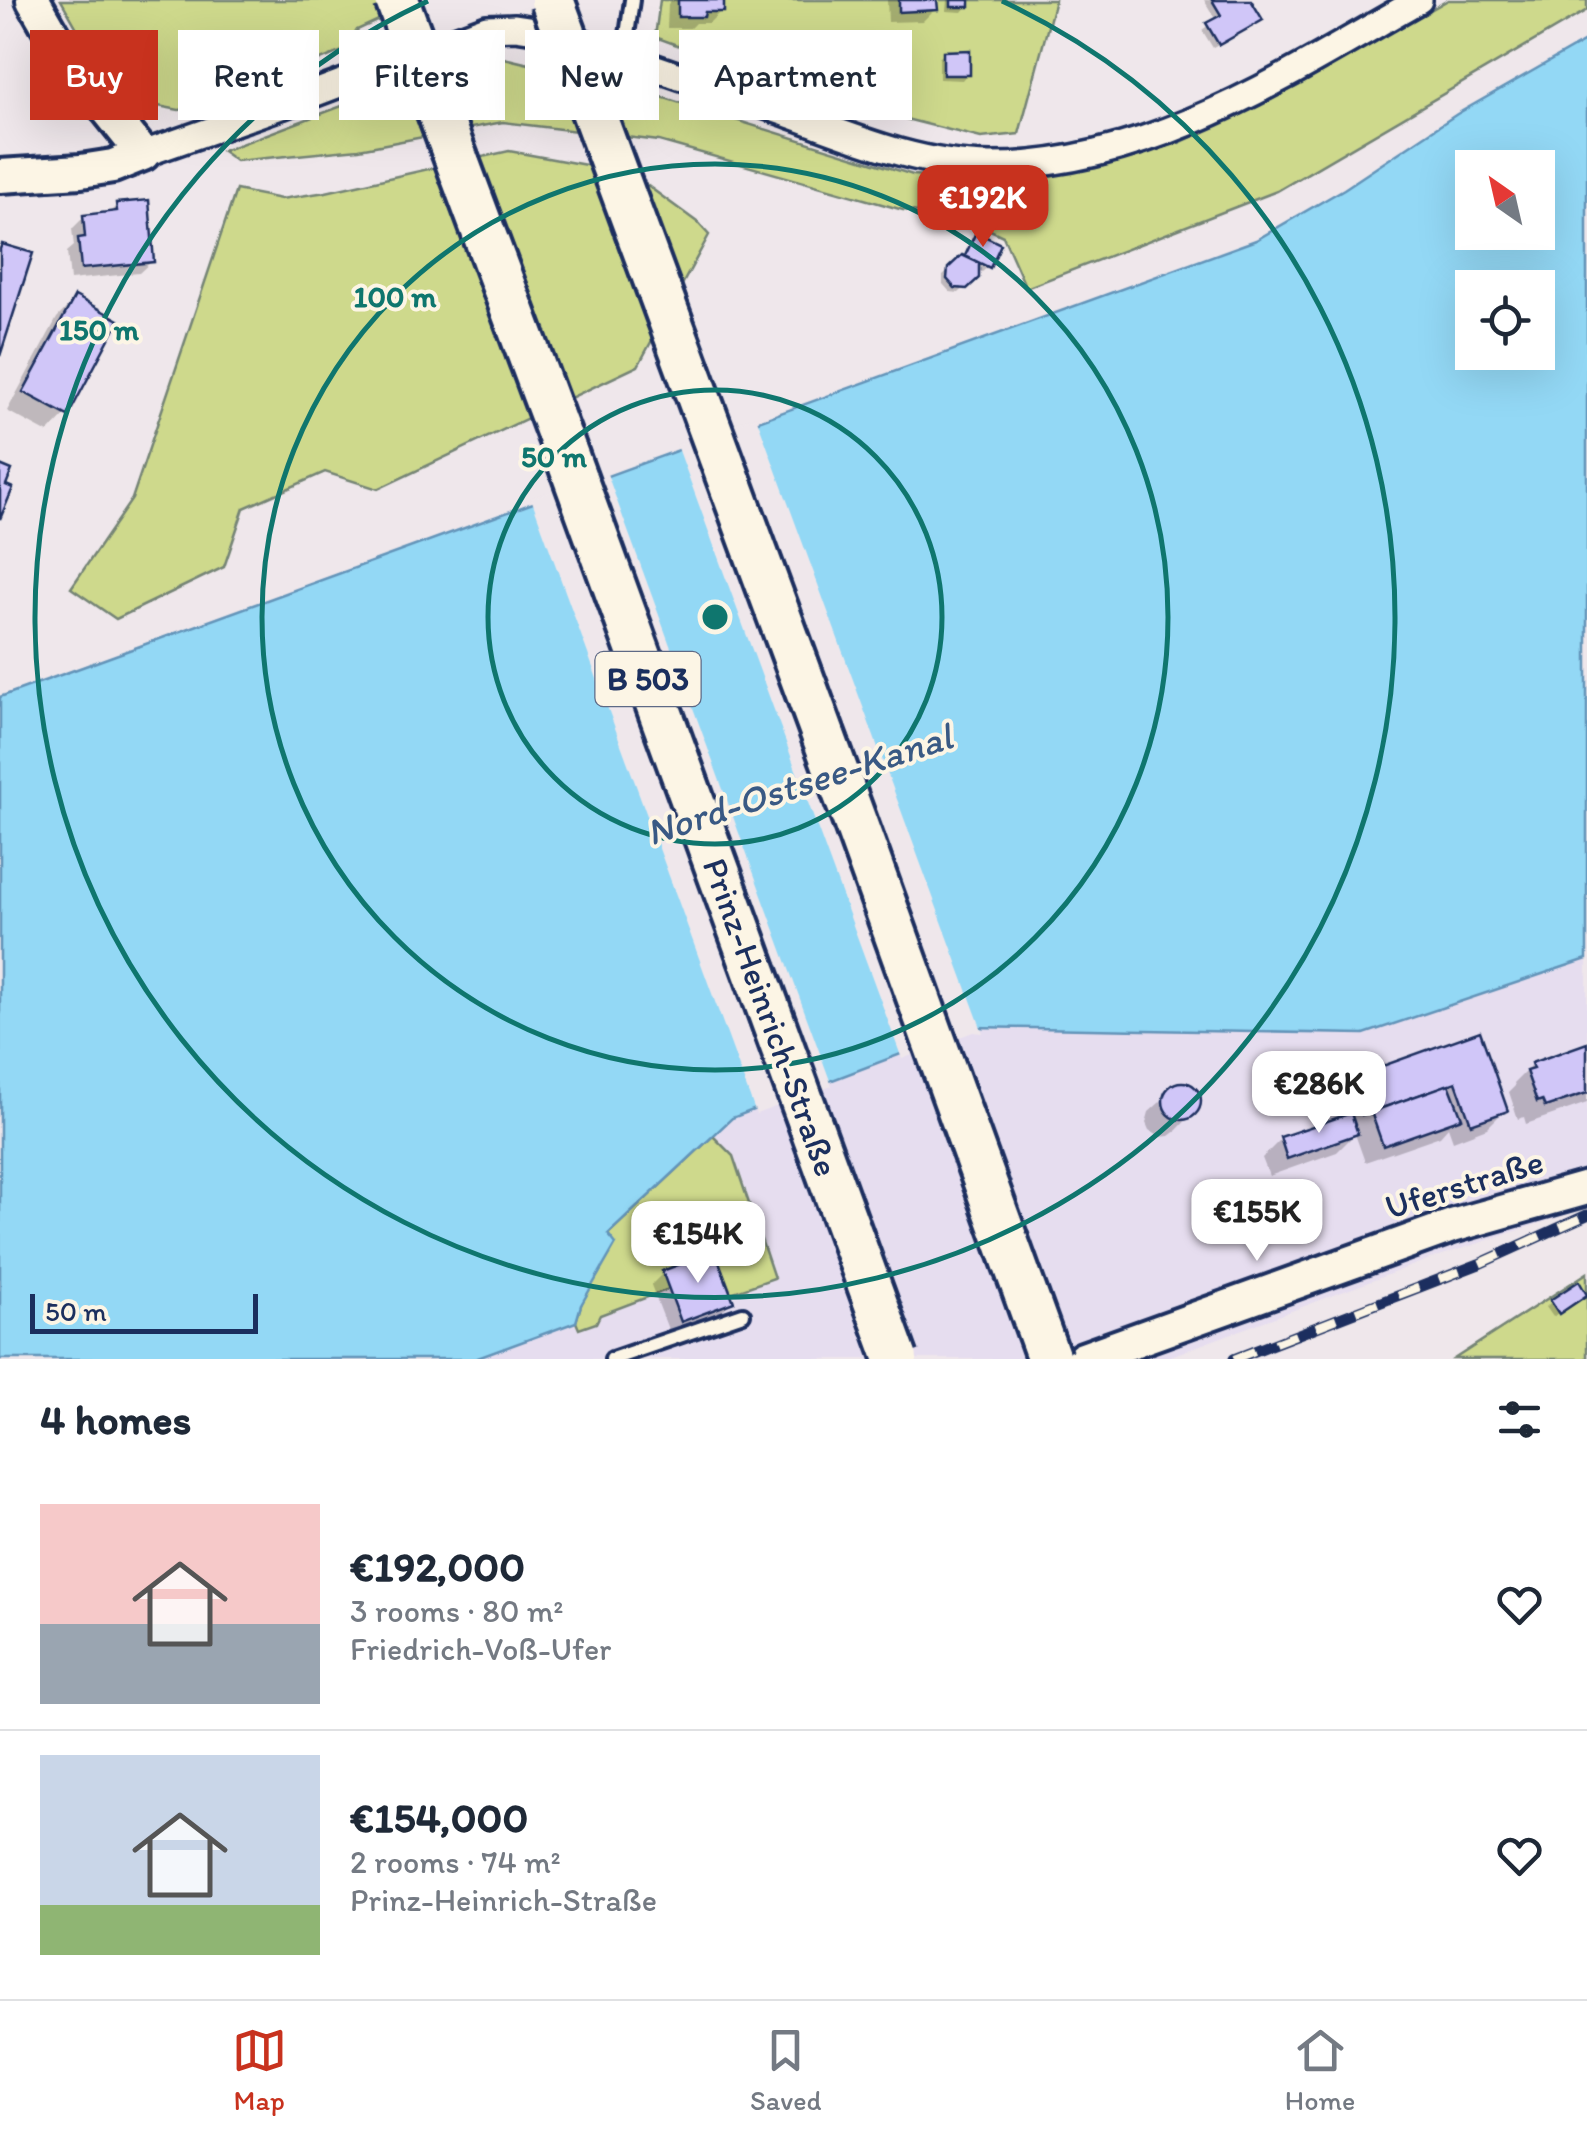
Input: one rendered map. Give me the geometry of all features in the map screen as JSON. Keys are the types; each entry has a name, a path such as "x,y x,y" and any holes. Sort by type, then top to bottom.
{"highway":[{"name":"Prinz-Heinrich-Straße","path":"397,0 896,1359"},
{"path":"552,0 1048,1359"}],"street":[{"path":"34,0 67,58 150,152"},
{"path":"659,68 920,158 990,166 1035,163 1099,153 1178,128 1290,74 1419,0"},
{"path":"0,176 114,166 487,28 515,26 536,30"},
{"name":"Uferstraße","path":"1083,1359 1452,1226 1587,1188"}],"lane":[{"path":"628,30 632,0"},
{"path":"612,1359 743,1314"}],"shaded area":[{"path":"1587,959 1587,1208 1430,1259 1163,1359 475,1359 576,1322 607,1235 732,1118 972,1027 1364,1034"}],"green space":[{"path":"61,0 422,0 357,30 339,30 339,52 319,61 319,30 178,30 178,110 158,106 158,30 78,30"},
{"path":"660,0 1055,0 1019,134 981,138 910,120 912,30 679,30 679,46 659,38 656,30"},
{"path":"1448,0 1587,0 1587,10 1277,191 1026,288 1003,236 965,218 903,210 659,141 503,122 359,149 236,161 222,151 305,120 319,120 319,115 339,107 339,120 505,120 505,58 525,63 525,120 659,120 659,96 679,102 679,120 736,120 913,175 996,182 1096,168 1179,143 1296,87"},
{"path":"509,151 630,173 709,235 638,366 378,489 325,472 244,508 224,567 116,619 71,588 132,499 236,190 281,199"},
{"path":"713,1136 733,1156 774,1278 731,1293 715,1251 663,1271 669,1289 600,1315 596,1323 579,1329 576,1322 581,1305 607,1235"},
{"path":"1587,1273 1587,1359 1454,1359"}],"water":[{"name":"Nord-Ostsee-Kanal","path":"1587,40 1587,959 1364,1034 972,1027 732,1118 608,1234 616,1244 581,1305 576,1322 475,1359 0,1359 0,697 1256,240 1344,189 1457,114"}],"pier":[{"path":"756,416 983,1033 973,1032 902,1059 677,445"},
{"path":"606,471 832,1086 756,1114 531,498"}],"building":[{"path":"678,0 724,0 724,12 678,17"},
{"path":"899,0 937,0 938,10 899,12"},
{"path":"951,0 970,0 970,7 951,7"},
{"path":"1212,0 1251,0 1263,20 1219,45 1206,23 1221,15"},
{"path":"970,50 970,75 943,75 943,51"},
{"path":"149,200 154,262 81,269 78,238 85,237 83,215 117,211 116,203"},
{"path":"976,232 1001,244 990,268 965,256"},
{"path":"2,244 33,253 0,356 0,249"},
{"path":"962,255 979,263 979,278 967,289 955,288 947,279 948,268"},
{"path":"75,296 119,320 68,416 23,392"},
{"path":"0,465 12,470 6,485 13,488 0,519"},
{"path":"1480,1031 1508,1111 1471,1124 1456,1082 1362,1115 1349,1078"},
{"path":"1587,1043 1587,1093 1545,1107 1542,1100 1537,1102 1526,1071 1533,1069 1531,1063"},
{"path":"1182,1082 1195,1088 1201,1101 1195,1114 1182,1120 1169,1114 1163,1101 1169,1088"},
{"path":"1449,1084 1462,1118 1383,1146 1371,1112"},
{"path":"1351,1113 1358,1134 1287,1159 1280,1137"},
{"path":"715,1251 734,1302 681,1322 662,1271"},
{"path":"1579,1281 1587,1295 1559,1314 1550,1300"}],"railway":[{"path":"1234,1359 1479,1264 1587,1215"}]}
